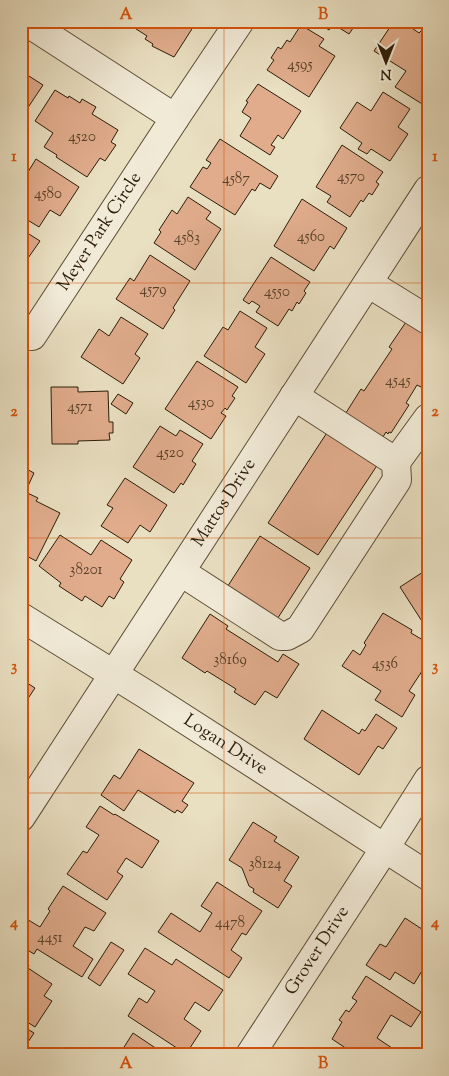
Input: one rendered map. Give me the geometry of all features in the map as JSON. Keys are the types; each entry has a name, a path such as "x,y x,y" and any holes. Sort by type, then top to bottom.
{"street":[{"path":"26,21 175,118"},
{"name":"Meyer Park Circle","path":"21,332 32,336 240,21"},
{"name":"Mattos Drive","path":"21,818 428,190"},
{"path":"368,283 428,320"},
{"path":"294,396 396,462"},
{"path":"181,572 280,636 287,636 300,629 397,480 396,462 428,418"},
{"name":"Logan Drive","path":"21,617 428,876"},
{"name":"Grover Drive","path":"250,1055 428,780"}],"building":[{"path":"132,21 197,21 174,57 152,46 153,44 145,39 147,36 130,25"},
{"path":"315,21 358,21 349,34 333,24 329,30"},
{"path":"394,21 407,28 409,26 419,33 422,30 428,34 427,107 395,87 406,71 374,51"},
{"path":"301,25 324,39 319,46 335,56 309,97 267,70 274,60 271,58 278,47 281,49 287,40 290,42"},
{"path":"21,71 43,85 21,118"},
{"path":"258,84 301,111 283,139 278,135 271,145 275,147 270,155 240,136 251,118 242,112 248,102 246,101"},
{"path":"55,90 80,103 82,99 96,107 92,114 118,130 111,142 116,145 105,161 100,158 87,177 44,147 53,133 35,121"},
{"path":"383,92 410,109 398,127 408,134 390,161 371,149 367,154 358,149 362,143 340,128 357,102 371,111"},
{"path":"220,139 278,176 270,189 260,183 255,191 252,189 235,215 190,187 203,167 207,169 211,163 206,160"},
{"path":"342,145 383,172 376,182 379,184 372,195 369,193 363,202 361,200 350,217 327,202 331,196 316,187"},
{"path":"36,159 79,187 60,216 50,210 39,227 21,216 21,196 23,193 21,192 21,183"},
{"path":"188,197 211,212 206,219 221,229 195,270 154,243 161,232 159,230 172,210 177,214"},
{"path":"302,199 347,228 334,249 330,246 314,271 274,246"},
{"path":"21,229 40,241 26,261 21,258"},
{"path":"150,255 190,281 173,308 175,310 163,329 116,299 130,278 134,281"},
{"path":"271,257 310,282 299,304 297,302 292,311 289,309 278,326 256,312 260,306 252,301 249,304 243,300"},
{"path":"240,311 267,328 255,347 265,354 246,383 204,356 223,327 228,330"},
{"path":"121,317 148,334 135,354 140,358 123,384 81,357 99,329 109,336"},
{"path":"406,322 428,336 428,377 421,387 417,385 406,403 409,405 391,433 389,432 388,434 386,432 381,440 344,416 361,389 364,391 392,349 389,347"},
{"path":"197,361 238,387 232,396 235,398 227,410 225,408 221,413 226,416 211,439 165,409"},
{"path":"51,387 78,387 78,392 108,391 109,422 113,422 113,433 109,433 110,440 78,441 78,444 52,444"},
{"path":"118,394 133,403 126,414 111,404"},
{"path":"160,426 176,436 180,430 203,444 192,461 196,464 183,485 181,483 174,493 133,467"},
{"path":"330,428 380,461 318,555 268,523"},
{"path":"21,466 34,473 28,486 21,483"},
{"path":"125,478 167,505 150,532 140,525 128,543 101,526 113,508 107,505"},
{"path":"21,490 38,498 36,501 60,513 36,561 23,554 25,549 21,547"},
{"path":"60,535 91,555 101,540 132,560 120,579 124,582 114,599 109,596 102,607 85,596 82,601 59,586 61,583 39,566"},
{"path":"260,536 310,568 274,624 224,592"},
{"path":"428,567 428,624 425,626 400,587"},
{"path":"383,613 412,630 411,633 428,643 428,662 409,691 415,695 402,717 375,700 381,691 342,666 353,650 360,655 366,645 364,643"},
{"path":"210,614 228,626 226,629 278,662 283,654 299,664 277,698 265,691 255,705 234,692 236,689 207,671 205,673 182,658"},
{"path":"21,679 35,688 21,709"},
{"path":"322,710 359,734 362,729 365,731 376,714 397,728 383,749 378,746 359,775 304,739"},
{"path":"139,749 194,783 182,801 188,805 182,813 177,810 175,813 138,790 124,811 101,795 114,775 120,779"},
{"path":"100,806 159,841 142,868 126,858 117,872 123,876 107,900 67,874 83,851 87,853 99,835 86,827"},
{"path":"253,822 277,837 274,841 299,857 284,881 292,886 278,908 253,892 254,889 249,886 242,868 229,860"},
{"path":"217,882 262,911 246,935 242,933 231,950 242,958 229,978 158,932 171,913 200,932 212,913 201,906"},
{"path":"63,886 106,913 94,931 85,927 73,946 93,959 82,977 37,949 34,954 21,946 21,923 25,918 40,927 50,911 48,909"},
{"path":"405,918 428,933 428,972 423,969 414,984 395,972 390,980 366,965 380,944 386,947"},
{"path":"111,942 124,950 100,986 88,978"},
{"path":"145,948 172,965 176,959 223,990 209,1011 195,1002 184,1019 201,1031 186,1054 128,1016 139,998 147,1003 155,991 128,974"},
{"path":"21,960 29,965 28,968 52,984 44,996 52,1001 35,1027 21,1018"},
{"path":"366,976 421,1012 411,1027 391,1015 377,1038 395,1050 393,1055 356,1055 332,1039 342,1022 339,1020 346,1010 349,1012 357,1001 352,998"},
{"path":"21,1025 34,1033 22,1051 21,1050"},
{"path":"133,1033 166,1055 119,1055"}]}
